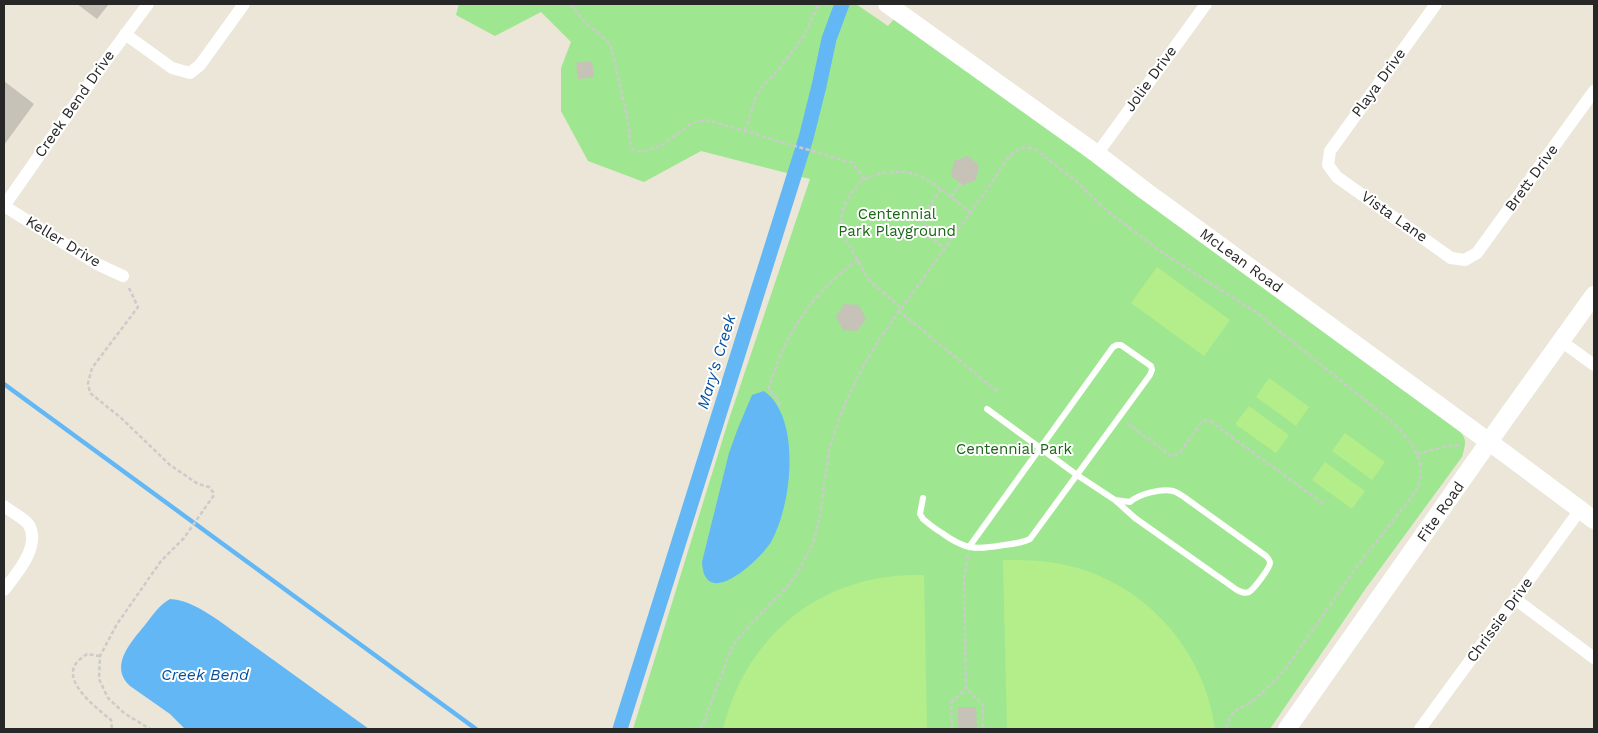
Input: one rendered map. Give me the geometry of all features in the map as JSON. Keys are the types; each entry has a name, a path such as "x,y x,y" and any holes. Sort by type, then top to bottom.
{"street":[{"name":"Creek Bend Drive","path":"4,206 148,4"},
{"path":"125,34 172,68 190,73 200,64 244,4"},
{"name":"Jolie Drive","path":"1097,154 1206,4"},
{"name":"Playa Drive","path":"1328,165 1330,151 1436,4"},
{"name":"McLean Road","path":"893,8 1097,154 1151,196 1587,515"},
{"name":"Brett Drive","path":"1465,260 1477,253 1594,91"},
{"name":"Vista Lane","path":"1328,165 1337,176 1451,258 1465,260"},
{"name":"Keller Drive","path":"4,206 97,264 123,276"},
{"name":"Fite Road","path":"1287,729 1594,295"},
{"path":"1561,341 1594,365"},
{"path":"4,506 28,524 33,538 26,560 4,590"},
{"name":"Chrissie Drive","path":"1421,729 1515,600 1587,515"},
{"path":"1515,600 1594,658"}],"lane":[{"path":"923,498 920,514 923,519 954,542 963,546 969,547 989,548 1030,538 1119,418 1152,370 1151,366 1121,344 1113,347 969,547"},
{"path":"986,409 1115,500 1135,518 1237,590 1243,593 1248,592 1270,564 1266,556 1172,490 1136,496 1130,502 1115,500"}],"path":[{"path":"570,4 585,22 611,46 629,126 630,140 634,150 645,151 661,146 691,123 706,120 846,161 856,166 864,179"},
{"path":"745,131 756,97 762,87 802,39 819,4"},
{"path":"701,729 732,647 745,630 787,587 806,558 817,530 830,450 837,425 846,401 878,340 1009,158 1020,148 1033,148 1075,180 1101,206 1160,251 1257,313 1392,422 1412,444 1417,454 1421,472 1420,481 1414,494 1358,565 1286,668 1253,700 1237,709 1231,716 1226,729"},
{"path":"970,212 929,180 908,172 890,172 864,179 852,191 844,203 841,225 843,234 869,280 899,306 899,311 998,392"},
{"path":"951,197 961,183"},
{"path":"941,189 925,212 925,223 928,235 944,248"},
{"path":"780,405 776,397 769,390 775,368 789,335 822,290 840,273 858,260"},
{"path":"123,276 138,307 92,368 88,383 90,393 120,417 170,465 198,484 209,487 214,495 184,538 161,561 117,624 100,656 99,679 108,698 124,713 150,729"},
{"path":"1119,418 1171,456 1180,452 1202,422 1210,421 1325,505"},
{"path":"1417,454 1460,445"},
{"path":"969,547 964,578 966,688 983,705 983,729"},
{"path":"100,656 87,654 76,663 72,671 81,693 111,720 112,729"},
{"path":"952,729 951,704 966,688"}],"green space":[{"name":"Centennial Park","path":"459,4 856,4 888,26 894,19 1037,121 1453,425 1465,439 1462,457 1366,588 1270,729 633,729 728,422 810,179 701,151 644,182 588,161 561,111 561,68 571,42 541,12 495,36 456,15"},
{"path":"1157,267 1230,320 1204,356 1131,303"},
{"path":"1269,378 1309,407 1296,426 1256,397"},
{"path":"1249,406 1289,435 1276,453 1235,424"},
{"path":"1345,433 1385,462 1372,480 1332,451"},
{"path":"1325,462 1365,491 1352,509 1312,480"},
{"path":"1003,560 1032,560 1054,563 1090,572 1118,585 1142,602 1164,622 1183,645 1198,671 1209,699 1215,729 1007,729"},
{"path":"924,575 927,729 723,729 741,680 754,658 787,621 830,593 869,580"}],"water":[{"path":"764,391 776,404 784,421 788,441 790,463 784,507 771,542 756,560 733,578 712,583 705,576 702,562 729,453 752,395"},
{"name":"Creek Bend","path":"170,599 189,603 212,616 369,729 185,729 170,714 130,686 121,670 124,654 134,638 156,610"}],"building":[{"path":"77,4 109,4 97,19"},
{"path":"592,61 594,77 578,79 576,63"},
{"path":"4,81 34,104 4,145"},
{"path":"968,156 979,165 976,180 963,185 951,176 954,161"},
{"path":"844,304 859,305 866,319 857,331 843,330 836,317"},
{"path":"958,707 976,707 977,729 958,729"}],"waterway":[{"name":"Mary's Creek","path":"620,729 806,138 829,39 842,4"},
{"path":"4,384 476,729"}],"park label":[{"name":"Centennial Park Playground","path":"897,224"}]}
